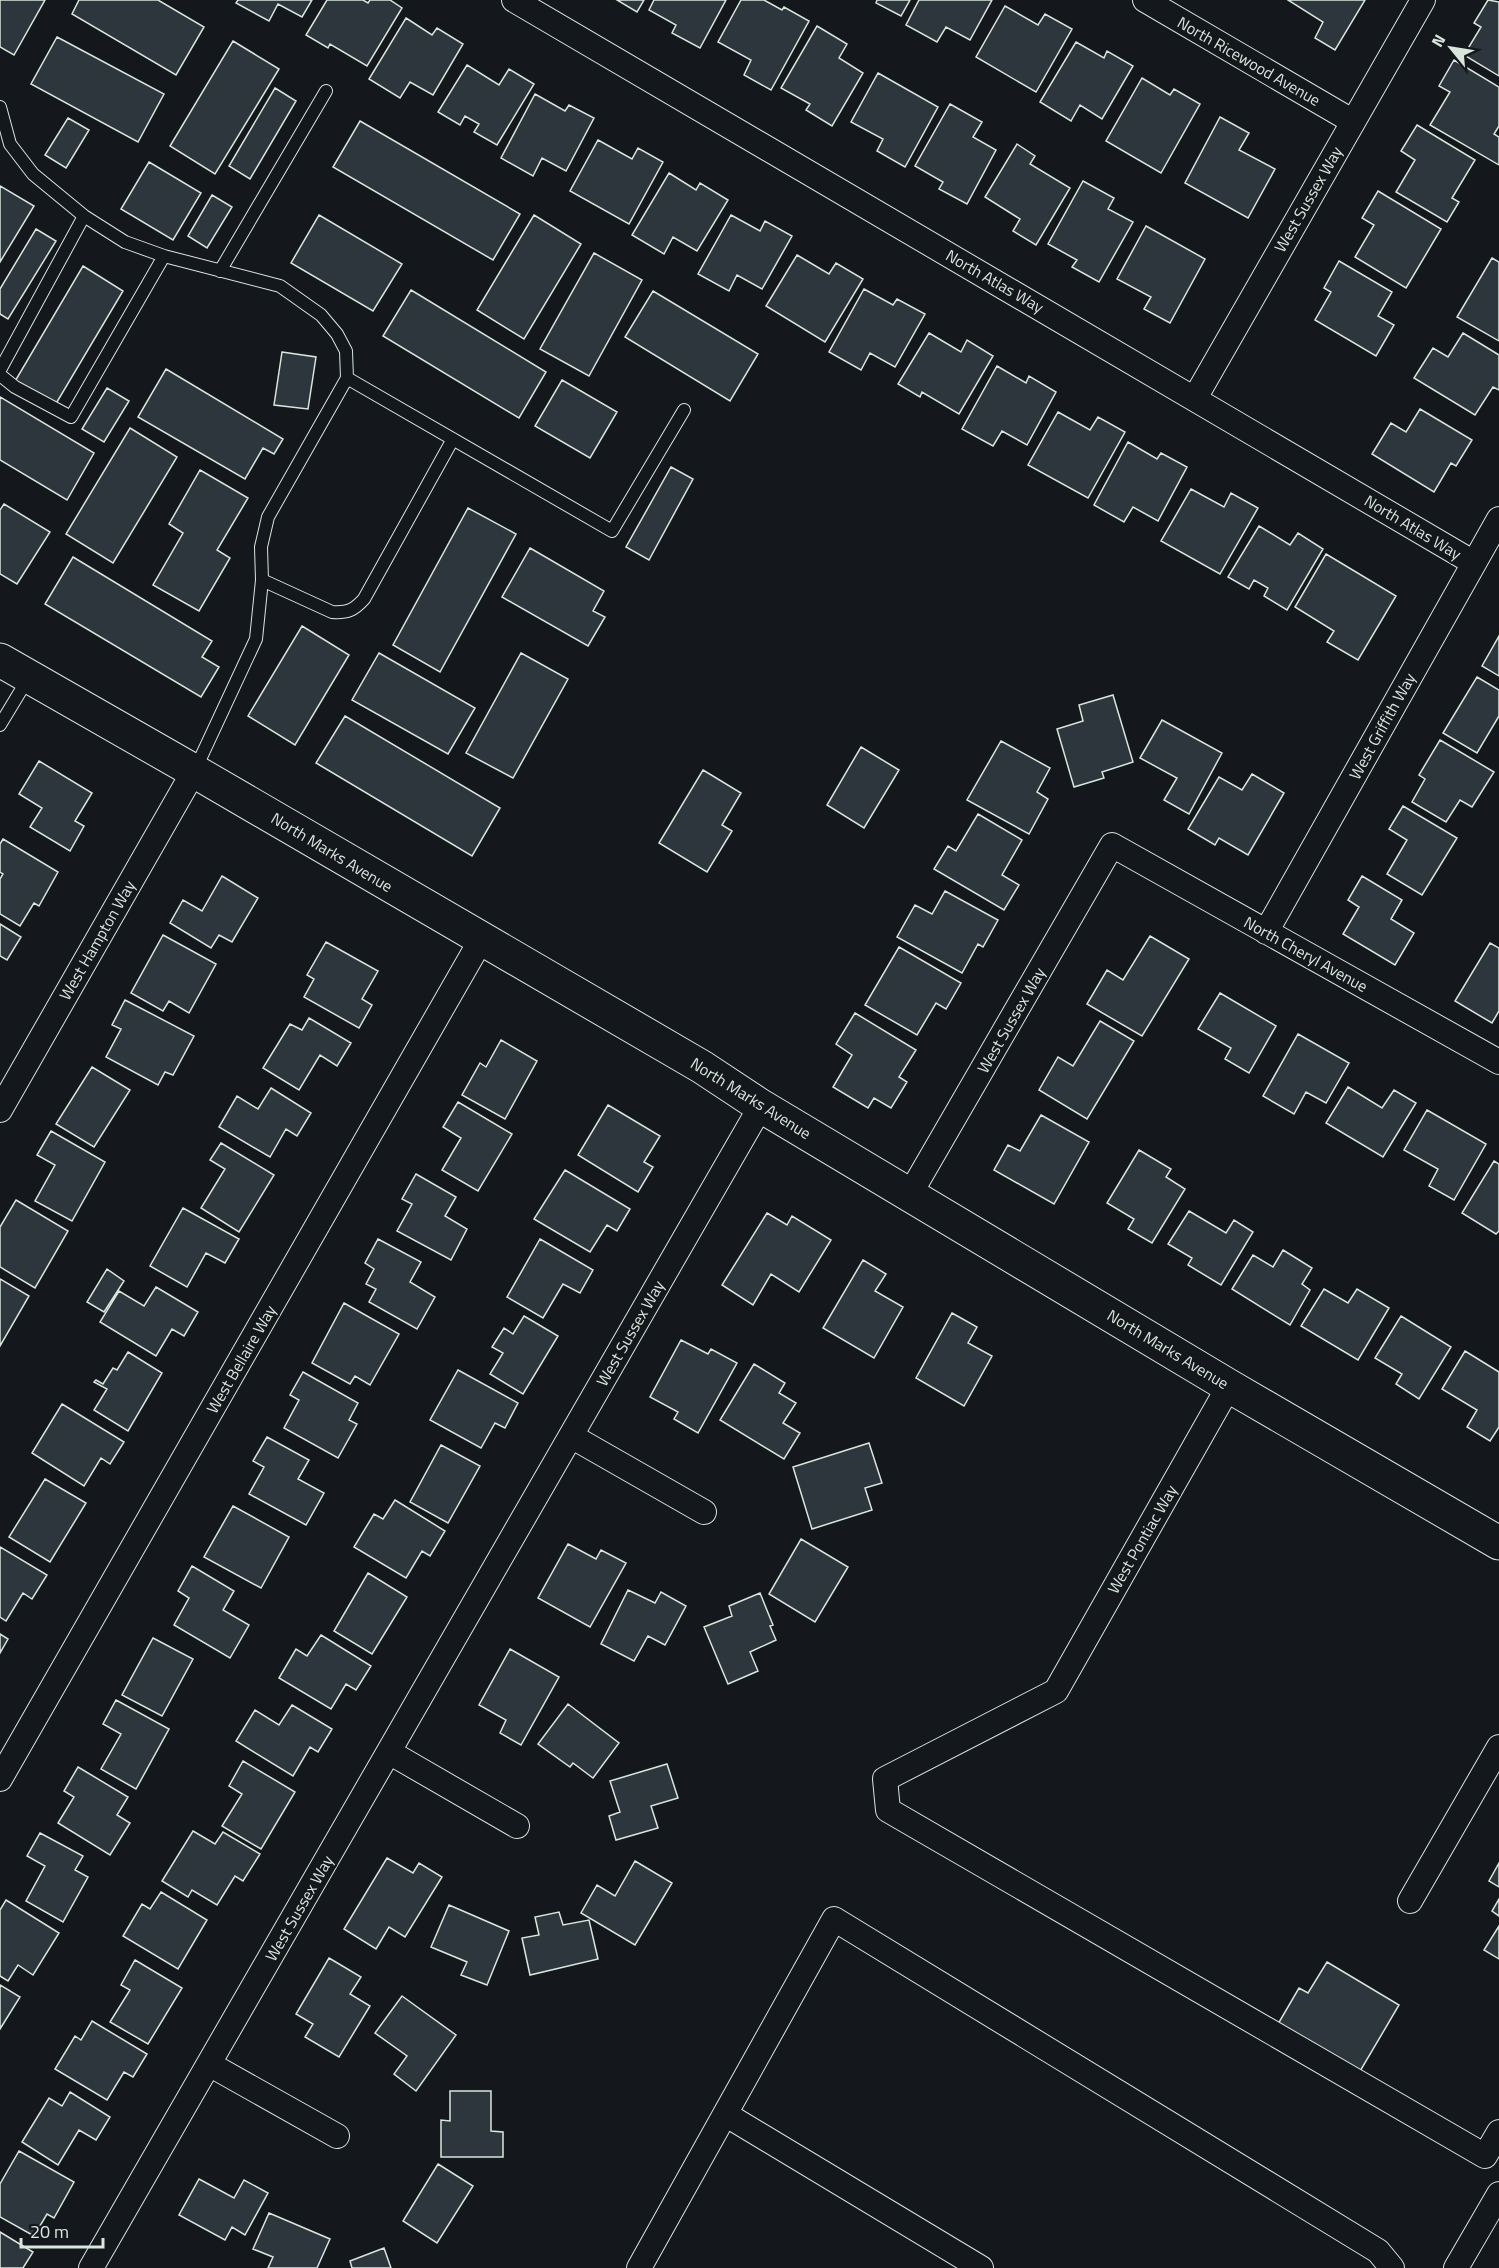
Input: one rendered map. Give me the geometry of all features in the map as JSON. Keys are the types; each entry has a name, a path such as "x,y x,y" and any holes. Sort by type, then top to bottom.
{"main road":[{"name":"North Marks Avenue","path":"0,660 702,1067 761,1106 1229,1386 1499,1543"}],"street":[{"name":"North Atlas Way","path":"514,0 1474,563"},
{"name":"North Ricewood Avenue","path":"1145,0 1352,121"},
{"name":"West Sussex Way","path":"1195,398 1423,0"},
{"name":"West Griffith Way","path":"1266,932 1499,519"},
{"name":"West Hampton Way","path":"0,1110 194,771"},
{"name":"West Sussex Way","path":"910,1194 1112,845"},
{"name":"North Cheryl Avenue","path":"1112,845 1499,1062"},
{"name":"West Bellaire Way","path":"0,1779 481,940"},
{"name":"West Sussex Way","path":"91,2268 761,1106"},
{"name":"West Pontiac Way","path":"1229,1386 1056,1691 885,1779 888,1810 1485,2156 1499,2132"},
{"path":"572,1436 704,1512"},
{"path":"1410,1901 1499,1747"},
{"path":"389,1752 517,1826"},
{"path":"639,2268 834,1919 1378,2251 1392,2268"},
{"path":"209,2064 337,2136"},
{"path":"725,2114 981,2268"},
{"path":"1456,2268 1499,2194"}],"lane":[{"path":"220,270 326,91"},
{"path":"0,107 10,144 33,174 84,216 125,242 164,256 280,286 321,315 337,334 346,351 347,378 268,517 261,547 262,580 256,639 194,771"},
{"path":"0,370 84,216"},
{"path":"0,375 15,387 71,417 164,256"},
{"path":"347,378 612,531 684,410"},
{"path":"262,580 332,612 344,613 354,610 364,599 453,439"},
{"path":"0,725 29,677"}],"building":[{"path":"0,0 45,0 14,55 0,47"},
{"path":"79,0 158,0 204,27 176,75 72,14"},
{"path":"238,0 312,0 302,17 278,4 269,21 236,3"},
{"path":"327,0 363,0 368,3 370,0 390,0 402,8 367,66 330,44 328,48 306,35"},
{"path":"617,0 644,0 637,12"},
{"path":"654,0 726,0 700,48 672,33 676,25 649,10"},
{"path":"741,0 764,0 782,10 784,7 809,21 771,90 744,75 751,60 718,42"},
{"path":"877,0 910,0 901,16 876,3"},
{"path":"919,0 992,0 970,40 946,27 937,42 906,25"},
{"path":"1288,0 1365,0 1335,50 1315,38 1323,22"},
{"path":"1488,0 1499,2 1499,76 1464,55 1481,27 1474,23"},
{"path":"1005,6 1038,25 1045,14 1072,29 1036,92 976,57"},
{"path":"406,18 432,35 437,28 463,44 433,95 410,82 400,98 369,79"},
{"path":"817,26 847,44 839,58 863,73 832,126 806,110 810,104 781,88"},
{"path":"57,37 164,94 138,142 31,84"},
{"path":"233,41 279,69 215,174 170,146"},
{"path":"1076,42 1104,58 1107,51 1133,66 1102,119 1080,105 1071,121 1040,102"},
{"path":"1454,60 1499,87 1499,126 1494,134 1499,137 1499,165 1430,125 1450,92 1439,86"},
{"path":"467,65 499,85 509,69 534,84 497,145 474,132 479,124 465,116 460,125 438,112"},
{"path":"878,73 938,107 905,167 877,151 883,139 851,122"},
{"path":"1142,78 1170,95 1174,89 1200,104 1161,173 1106,141"},
{"path":"275,88 296,101 250,179 229,166"},
{"path":"535,94 565,111 569,105 594,118 566,171 542,158 533,176 501,158"},
{"path":"950,104 982,122 973,137 996,150 967,204 939,189 943,182 915,166"},
{"path":"1220,117 1249,133 1239,150 1275,169 1248,218 1185,183"},
{"path":"68,118 89,130 66,168 45,155"},
{"path":"360,121 520,214 493,260 333,167"},
{"path":"1417,125 1475,160 1452,198 1459,202 1447,222 1396,192 1415,160 1401,151"},
{"path":"598,140 632,159 638,148 663,162 629,224 570,191"},
{"path":"1017,144 1035,156 1030,164 1070,188 1036,245 1013,231 1020,219 985,197"},
{"path":"149,162 201,193 173,240 121,209"},
{"path":"669,173 696,190 700,183 728,200 697,251 673,237 664,254 632,235"},
{"path":"1083,181 1114,198 1108,209 1133,222 1099,282 1072,267 1077,260 1048,244"},
{"path":"0,186 34,206 0,262"},
{"path":"1378,191 1441,229 1406,288 1355,257 1374,225 1362,218"},
{"path":"212,195 232,207 207,248 188,236"},
{"path":"319,215 402,264 373,311 291,263"},
{"path":"534,215 581,244 524,339 477,310"},
{"path":"731,215 760,231 765,221 792,236 762,289 737,275 729,291 698,274"},
{"path":"1146,226 1205,259 1170,323 1144,309 1151,297 1117,279"},
{"path":"36,229 56,241 8,319 0,314 0,289"},
{"path":"594,253 642,280 589,376 540,349"},
{"path":"797,255 829,274 836,263 863,279 825,342 766,306"},
{"path":"1492,258 1499,262 1499,341 1457,317"},
{"path":"1339,261 1392,292 1378,316 1394,325 1376,356 1315,320 1331,292 1324,288"},
{"path":"83,266 123,291 54,407 14,383"},
{"path":"864,289 893,305 897,299 925,314 895,367 870,353 861,370 829,352"},
{"path":"411,290 546,372 519,418 383,336"},
{"path":"653,291 758,354 730,401 625,337"},
{"path":"929,333 961,352 967,340 993,356 959,414 922,392 920,397 898,384"},
{"path":"1463,333 1499,355 1499,390 1493,387 1475,415 1414,378 1433,348 1448,357"},
{"path":"282,352 316,357 308,409 274,405"},
{"path":"997,366 1026,383 1029,376 1056,392 1027,445 1002,431 993,446 962,429"},
{"path":"166,369 283,439 274,454 263,448 245,479 138,417"},
{"path":"562,380 617,412 590,458 535,426"},
{"path":"107,388 129,401 104,442 82,429"},
{"path":"0,397 94,453 67,500 0,460"},
{"path":"1420,409 1472,440 1456,466 1451,463 1434,492 1372,454 1391,423 1406,432"},
{"path":"1058,412 1090,430 1098,417 1125,432 1088,498 1028,465"},
{"path":"130,428 177,457 113,563 66,534"},
{"path":"1128,442 1157,459 1161,453 1187,467 1158,521 1133,507 1124,522 1094,505"},
{"path":"671,467 693,479 649,560 626,547"},
{"path":"200,470 248,498 217,550 230,558 199,611 153,585 183,533 169,524"},
{"path":"1191,489 1224,507 1231,493 1258,508 1220,574 1161,541"},
{"path":"4,504 50,532 17,584 0,574 0,510"},
{"path":"468,508 516,534 440,672 393,645"},
{"path":"1259,526 1290,545 1298,533 1323,549 1287,610 1264,596 1268,588 1254,580 1249,589 1228,577"},
{"path":"530,548 604,591 593,611 605,617 588,646 502,597"},
{"path":"1326,554 1396,596 1358,660 1327,642 1334,631 1295,607"},
{"path":"73,557 212,641 202,657 219,667 201,697 45,604"},
{"path":"302,626 349,655 295,745 248,716"},
{"path":"1499,636 1499,676 1482,666"},
{"path":"379,653 475,708 448,754 352,700"},
{"path":"521,653 568,679 513,778 466,753"},
{"path":"1477,677 1499,690 1499,716 1477,753 1443,733"},
{"path":"1113,695 1133,762 1102,772 1104,778 1074,787 1057,729 1083,721 1079,705"},
{"path":"345,716 500,808 472,856 316,763"},
{"path":"1162,720 1222,753 1189,814 1164,800 1177,778 1140,758"},
{"path":"1440,740 1494,772 1472,807 1460,800 1446,822 1412,802 1425,779 1419,775"},
{"path":"1001,741 1050,768 1037,792 1048,799 1029,834 967,800"},
{"path":"861,747 899,770 864,828 827,805"},
{"path":"39,761 92,793 75,821 84,826 70,851 30,827 42,808 19,794"},
{"path":"703,770 741,793 722,825 732,831 707,872 659,843"},
{"path":"1252,774 1284,793 1248,855 1219,838 1215,845 1188,829 1219,777 1242,790"},
{"path":"1403,806 1457,838 1422,895 1387,874 1407,840 1389,829"},
{"path":"978,814 1022,840 1002,875 1019,885 1004,910 934,869 948,846 956,851"},
{"path":"3,839 58,872 39,906 34,903 20,926 0,914 0,879 3,874 0,872 0,844"},
{"path":"222,876 258,898 232,942 219,935 211,948 170,923 183,900 202,911"},
{"path":"1362,876 1402,900 1391,919 1414,933 1395,965 1343,934 1359,907 1348,900"},
{"path":"945,891 998,920 983,947 978,944 962,973 897,937 915,905 932,914"},
{"path":"0,924 21,937 7,960 0,956"},
{"path":"163,935 216,964 189,1013 169,1001 163,1011 131,993"},
{"path":"1150,936 1189,959 1142,1036 1087,1004 1107,970 1123,980"},
{"path":"326,942 378,971 362,999 372,1005 359,1028 304,997 314,979 307,975"},
{"path":"1490,943 1499,948 1499,1011 1492,1023 1455,1001"},
{"path":"899,947 961,983 946,1009 936,1003 917,1035 865,1005"},
{"path":"1220,993 1276,1026 1249,1073 1225,1059 1231,1048 1198,1029"},
{"path":"125,1000 194,1036 173,1075 165,1072 158,1085 106,1057 121,1029 112,1025"},
{"path":"855,1013 916,1050 899,1077 907,1082 891,1108 874,1098 868,1108 833,1087 852,1055 836,1044"},
{"path":"309,1018 351,1043 337,1066 320,1055 299,1090 263,1068 290,1024 302,1030"},
{"path":"1100,1021 1134,1041 1087,1119 1039,1090 1058,1057 1073,1066"},
{"path":"1298,1034 1349,1063 1326,1103 1306,1092 1294,1114 1263,1096"},
{"path":"501,1040 537,1061 505,1119 462,1095 480,1063 486,1067"},
{"path":"92,1067 130,1090 94,1147 56,1124"},
{"path":"1348,1087 1382,1108 1394,1090 1416,1103 1383,1157 1326,1123"},
{"path":"271,1088 311,1113 297,1136 286,1129 270,1157 219,1127 237,1096 258,1109"},
{"path":"458,1102 512,1134 478,1191 442,1170 461,1138 443,1127"},
{"path":"608,1105 660,1136 644,1162 653,1167 638,1192 578,1155"},
{"path":"1427,1110 1486,1144 1454,1200 1429,1186 1438,1169 1404,1150"},
{"path":"1041,1115 1089,1142 1054,1204 994,1170 1008,1145 1020,1151"},
{"path":"51,1131 105,1162 72,1221 35,1201 55,1165 37,1155"},
{"path":"221,1143 274,1175 239,1232 201,1208 225,1169 210,1160"},
{"path":"1139,1150 1171,1169 1166,1177 1185,1189 1152,1243 1128,1229 1134,1219 1107,1203"},
{"path":"1494,1161 1499,1164 1499,1231 1496,1234 1462,1213"},
{"path":"565,1170 630,1209 617,1231 607,1225 590,1252 534,1219"},
{"path":"416,1174 456,1197 445,1216 467,1229 451,1260 397,1231 412,1204 402,1199"},
{"path":"16,1200 68,1231 35,1288 0,1267 0,1227"},
{"path":"183,1208 239,1239 225,1263 206,1253 187,1287 150,1266"},
{"path":"1189,1211 1226,1233 1234,1220 1253,1232 1221,1285 1188,1265 1192,1258 1168,1244"},
{"path":"767,1213 787,1225 792,1216 831,1240 799,1292 771,1274 753,1305 722,1285"},
{"path":"378,1239 421,1262 410,1282 435,1297 417,1329 369,1302 376,1289 366,1284 374,1269 365,1263"},
{"path":"540,1239 593,1270 580,1293 563,1284 543,1318 507,1297"},
{"path":"1283,1250 1312,1268 1302,1284 1310,1290 1290,1325 1232,1289 1253,1255 1273,1267"},
{"path":"863,1260 886,1274 875,1291 903,1307 874,1358 823,1328"},
{"path":"107,1269 124,1281 104,1312 87,1302"},
{"path":"0,1279 29,1296 0,1346"},
{"path":"156,1287 198,1312 184,1336 172,1329 156,1356 100,1322 119,1291 144,1306"},
{"path":"1324,1289 1348,1303 1357,1289 1389,1308 1358,1360 1301,1326"},
{"path":"344,1303 399,1334 370,1385 355,1376 350,1384 312,1363"},
{"path":"952,1313 977,1327 968,1343 992,1356 964,1406 916,1378"},
{"path":"524,1316 558,1336 523,1394 490,1374 503,1353 492,1347 504,1328 513,1334"},
{"path":"1401,1316 1451,1347 1419,1399 1396,1384 1402,1374 1375,1358"},
{"path":"681,1340 708,1354 711,1349 737,1363 698,1433 674,1419 678,1412 650,1397"},
{"path":"1465,1351 1499,1372 1499,1427 1490,1441 1467,1427 1477,1410 1442,1389"},
{"path":"128,1352 162,1373 128,1431 94,1410 107,1389 94,1382 96,1380 103,1384 113,1368 117,1370"},
{"path":"754,1364 785,1383 779,1393 796,1403 783,1423 800,1433 784,1459 720,1420"},
{"path":"458,1370 518,1403 505,1428 495,1423 481,1448 430,1420"},
{"path":"303,1372 358,1403 349,1420 357,1424 338,1458 284,1428 299,1400 290,1395"},
{"path":"62,1404 124,1442 110,1464 101,1458 84,1486 32,1453"},
{"path":"267,1437 309,1460 298,1479 324,1493 306,1525 249,1494 264,1467 253,1461"},
{"path":"869,1443 882,1483 865,1488 872,1510 812,1529 793,1467"},
{"path":"441,1445 480,1466 448,1523 410,1502"},
{"path":"45,1479 86,1503 50,1562 9,1537"},
{"path":"395,1500 445,1531 430,1556 422,1551 406,1578 354,1547 374,1514 383,1519"},
{"path":"233,1506 289,1537 261,1588 204,1557"},
{"path":"801,1539 848,1567 815,1622 769,1594"},
{"path":"568,1544 596,1559 601,1550 626,1563 590,1627 538,1598"},
{"path":"0,1547 47,1575 32,1599 23,1593 6,1621 0,1617"},
{"path":"192,1566 234,1591 223,1610 249,1625 230,1658 174,1625 189,1598 178,1591"},
{"path":"368,1573 407,1597 372,1654 334,1631"},
{"path":"628,1590 655,1603 661,1592 686,1606 665,1645 648,1636 634,1661 601,1644"},
{"path":"760,1593 773,1625 770,1626 776,1640 750,1652 758,1671 728,1684 704,1627 732,1616 729,1606"},
{"path":"0,1634 8,1639 0,1653"},
{"path":"321,1635 371,1666 356,1690 346,1684 331,1709 279,1678 296,1649 307,1656"},
{"path":"153,1638 193,1659 162,1716 122,1695"},
{"path":"510,1649 559,1677 521,1745 500,1733 506,1720 479,1705"},
{"path":"116,1700 169,1729 136,1789 101,1769 121,1734 103,1724"},
{"path":"568,1704 619,1743 593,1778 573,1763 570,1767 538,1744"},
{"path":"292,1705 332,1729 318,1752 310,1747 293,1776 236,1741 255,1710 279,1725"},
{"path":"243,1761 295,1792 261,1849 222,1826 242,1794 229,1786"},
{"path":"667,1764 678,1798 651,1806 658,1828 616,1840 609,1816 620,1812 610,1781"},
{"path":"78,1767 128,1797 117,1815 130,1823 110,1855 58,1823 74,1797 64,1791"},
{"path":"193,1831 215,1844 223,1832 260,1854 243,1881 235,1876 217,1905 192,1890 188,1897 162,1881"},
{"path":"40,1833 83,1856 75,1870 88,1877 63,1922 26,1901 45,1866 27,1856"},
{"path":"387,1858 413,1873 419,1863 442,1877 405,1937 389,1927 376,1949 344,1929"},
{"path":"635,1861 672,1883 635,1945 581,1913 597,1885 615,1896"},
{"path":"1499,1863 1499,1887 1489,1881"},
{"path":"161,1892 207,1920 178,1969 123,1936 142,1904 150,1909"},
{"path":"1499,1899 1499,1916 1492,1911"},
{"path":"6,1900 59,1933 33,1975 18,1965 8,1981 0,1976 0,1910"},
{"path":"449,1905 509,1931 487,1985 461,1975 467,1962 431,1947"},
{"path":"559,1912 563,1925 589,1920 598,1959 530,1975 522,1938 539,1935 535,1917"},
{"path":"1499,1926 1499,1959 1484,1950"},
{"path":"329,1958 361,1977 350,1994 370,2006 339,2057 305,2037 313,2024 296,2014"},
{"path":"135,1960 182,1988 148,2044 110,2022 130,1990 121,1985"},
{"path":"1327,1962 1399,2005 1359,2073 1278,2024 1299,1988 1308,1993"},
{"path":"0,1985 20,1997 0,2029"},
{"path":"402,1996 456,2035 416,2091 394,2074 407,2056 375,2033"},
{"path":"92,2021 147,2054 133,2077 124,2072 107,2100 55,2069 75,2036 81,2040"},
{"path":"450,2091 491,2091 491,2131 503,2132 503,2157 441,2157 441,2120 450,2121"},
{"path":"70,2092 110,2117 96,2140 79,2130 58,2165 22,2142 49,2098 62,2106"},
{"path":"19,2151 74,2182 54,2218 47,2214 34,2236 0,2217 0,2184"},
{"path":"438,2164 473,2186 437,2243 403,2221"},
{"path":"199,2179 234,2198 244,2180 268,2193 245,2235 232,2227 225,2240 179,2215"},
{"path":"269,2213 330,2239 317,2268 268,2268 273,2257 253,2249"},
{"path":"0,2232 33,2252 23,2268 0,2268"},
{"path":"384,2248 391,2268 352,2268 350,2261"}]}
